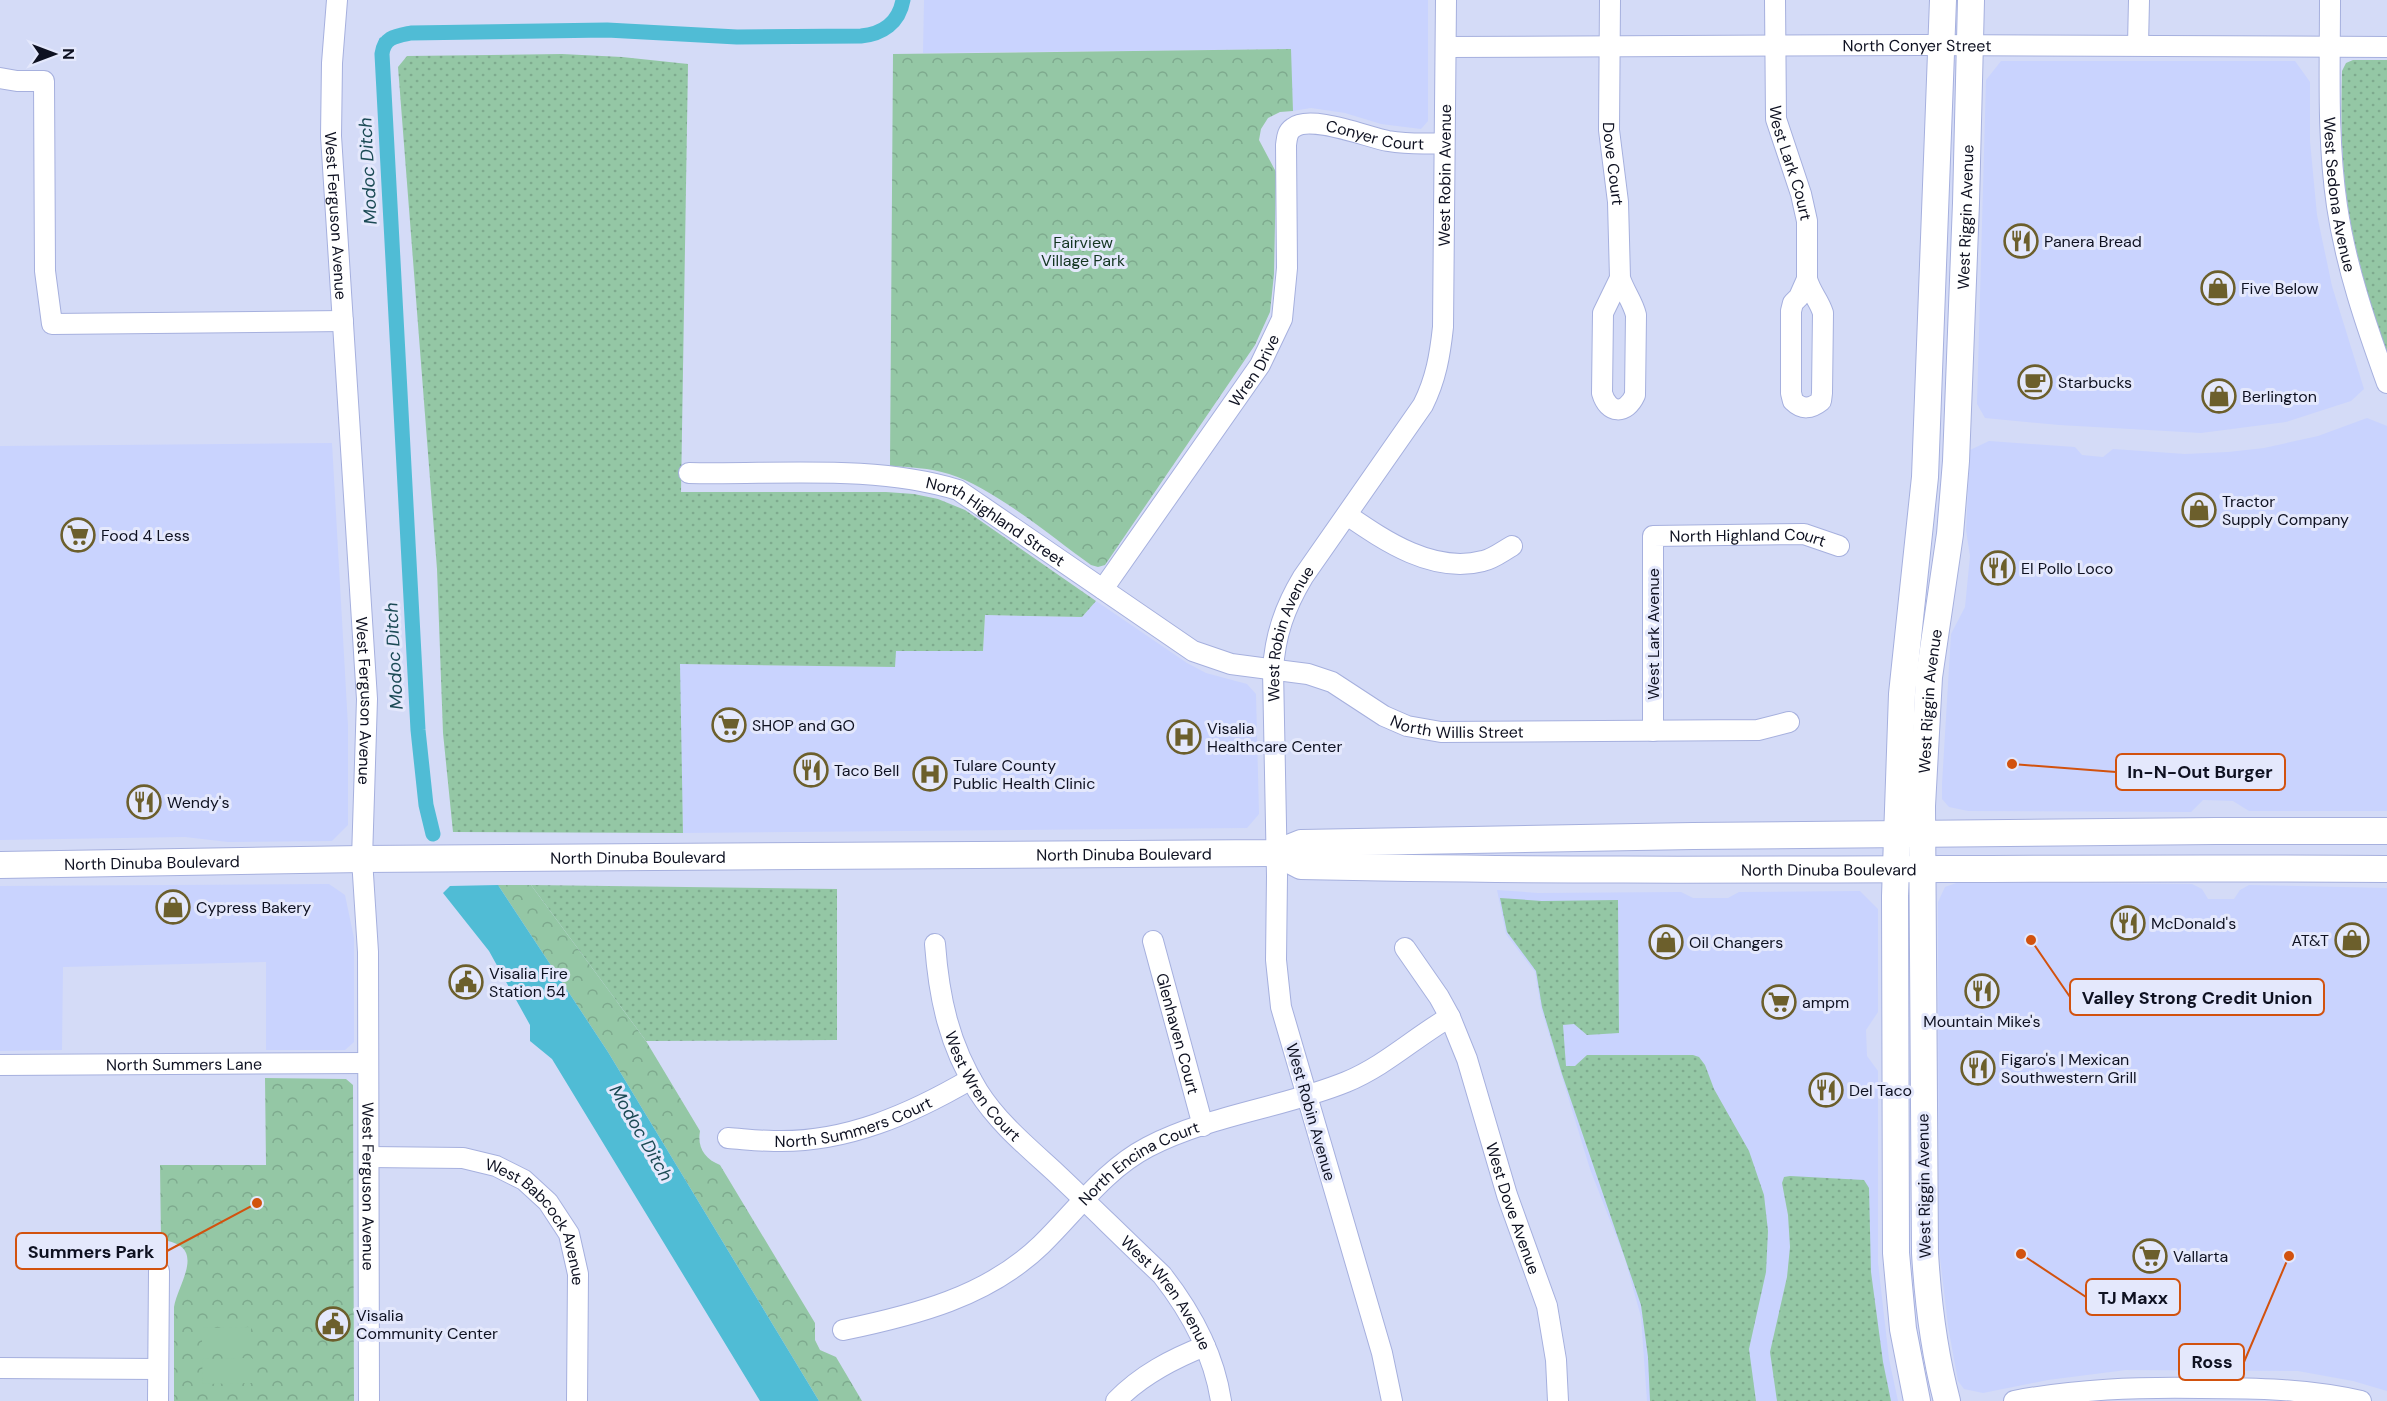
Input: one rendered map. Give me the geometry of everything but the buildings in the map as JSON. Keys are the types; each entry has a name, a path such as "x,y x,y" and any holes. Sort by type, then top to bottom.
{"main road":[{"name":"West Riggin Avenue","path":"1917,1401 1903,1329 1895,1223 1895,868 1903,687 1924,491 1943,0"},
{"name":"West Riggin Avenue","path":"1947,1401 1929,1309 1925,1253 1922,834 1929,684 1950,534 1957,427 1971,0"},
{"path":"1933,284 1944,325 1944,410 1957,427"},
{"name":"North Dinuba Boulevard","path":"0,865 362,859 1276,853 1301,843 1922,834 2387,831"},
{"path":"2301,868 2346,852 2387,851"},
{"name":"North Dinuba Boulevard","path":"1276,853 1301,866 1501,870 2387,869"},
{"path":"1895,1223 1910,1287 1920,1355 1931,1401"}],"street":[{"name":"West Ferguson Avenue","path":"337,0 332,63 331,136 367,699 362,859 368,952 369,1401"},
{"name":"West Robin Avenue","path":"1392,1401 1382,1353 1281,1007 1277,982 1273,670 1274,649 1288,602 1423,405 1437,372 1443,327 1446,0"},
{"name":"Dove Court","path":"1610,0 1609,130 1618,202 1620,278 1636,315 1635,394 1631,404 1622,409 1612,409 1605,403 1602,393 1603,313 1620,278"},
{"path":"1774,46 1775,0"},
{"path":"2138,45 2139,0"},
{"name":"West Sedona Avenue","path":"2330,0 2330,135 2338,209 2357,299 2387,383"},
{"name":"North Conyer Street","path":"1446,47 1940,45 2387,47"},
{"name":"West Lark Court","path":"1774,46 1776,119 1802,194 1807,221 1808,279 1810,290 1821,304 1823,324 1821,401 1807,408 1798,406 1792,401 1791,321 1793,303 1799,297 1808,279"},
{"path":"0,78 17,81 45,81 45,271 52,324 343,321"},
{"name":"Conyer Court","path":"1304,123 1328,126 1390,141 1444,143"},
{"name":"Wren Drive","path":"1103,589 1260,364 1273,341 1282,319 1286,297 1287,135 1293,128 1304,123"},
{"name":"North Highland Street","path":"689,474 894,475 933,482 958,490 978,501 1193,651 1231,664 1273,670"},
{"path":"1347,515 1384,540 1412,554 1434,560 1461,564 1485,561 1512,546"},
{"name":"North Highland Court","path":"1653,536 1804,534 1839,546"},
{"name":"West Lark Avenue","path":"1653,536 1653,731"},
{"name":"North Willis Street","path":"1273,670 1308,674 1332,682 1384,716 1407,726 1441,732 1758,730 1789,722"},
{"name":"Glenhaven Court","path":"1153,941 1203,1126"},
{"name":"West Wren Court","path":"935,944 944,1014 971,1079 980,1094 1019,1139 1084,1199"},
{"name":"West Dove Avenue","path":"1405,948 1439,997 1467,1059 1507,1195 1547,1306 1556,1360 1558,1401"},
{"name":"North Encina Court","path":"843,1330 916,1313 961,1298 1031,1253 1111,1172 1147,1148 1203,1126 1346,1082 1368,1071 1450,1017"},
{"name":"North Summers Lane","path":"0,1065 368,1063"},
{"name":"North Summers Court","path":"728,1138 803,1140 862,1129 916,1110 971,1079"},
{"name":"West Babcock Avenue","path":"369,1157 463,1158 496,1166 524,1180 549,1202 569,1234 578,1274 577,1401"},
{"name":"West Wren Avenue","path":"1084,1199 1162,1275 1190,1315 1205,1346 1221,1401"},
{"path":"158,1401 159,1271"},
{"path":"1116,1401 1156,1369 1205,1346"},
{"path":"0,1368 157,1369"},
{"path":"2013,1401 2081,1390 2135,1387 2298,1390 2361,1401"}],"shaded area":[{"path":"924,0 1428,0 1428,121 1421,129 1381,124 1345,113 1311,108 1293,111 1290,49 923,53"},
{"path":"2001,61 2295,61 2310,82 2310,141 2317,215 2332,286 2364,389 2351,401 2286,422 2201,433 2059,425 1985,418 1977,404 1986,80"},
{"path":"2367,418 2387,426 2387,811 2249,811 2233,801 2203,800 2191,812 1968,811 1949,807 1942,799 1942,784 1951,634 1965,607 1970,556 1966,530 1970,450 1989,441 2075,447 2082,455 2103,457 2113,449 2185,454 2228,452 2264,448 2318,436"},
{"path":"332,443 348,726 348,825 332,841 228,842 185,837 0,840 0,446"},
{"path":"1096,601 1187,663 1206,673 1247,684 1256,694 1259,814 1247,828 683,833 679,664 895,667 895,651 983,651 985,615 1082,617"},
{"path":"1959,882 2192,884 2202,889 2208,899 2234,899 2240,890 2249,885 2387,888 2387,1391 2353,1381 2298,1371 2126,1370 2048,1380 1983,1393 1964,1389 1958,1381 1948,1326 1939,1249 1938,902 1945,887"},
{"path":"329,884 345,895 354,938 354,1042 345,1050 266,1050 266,962 63,967 62,1050 0,1051 0,886"},
{"path":"1497,890 1538,893 1681,892 1693,898 1728,898 1739,892 1860,891 1878,909 1878,1012 1866,1030 1867,1056 1878,1071 1878,1263 1889,1359 1898,1401 1647,1401 1641,1317 1625,1259 1590,1169 1541,1008 1535,972 1506,934"}],"green space":[{"name":"Fairview Village Park","path":"1291,49 1293,111 1280,112 1268,118 1261,129 1259,140 1276,172 1274,274 1270,312 1255,345 1105,565 1098,567 1091,565 1022,514 985,490 966,481 934,470 890,466 893,54"},
{"path":"562,54 688,64 681,492 886,492 938,499 965,510 1096,601 1082,617 985,615 983,651 896,651 895,667 680,664 683,833 453,832 443,733 437,569 398,67 407,56"},
{"path":"2353,60 2387,60 2387,357 2359,260 2345,184 2342,71 2346,63"},
{"path":"498,885 531,885 646,1041 700,1131 699,1137 703,1152 710,1160 720,1165 815,1323 815,1340 820,1350 836,1357 862,1401 819,1401 608,1052"},
{"path":"531,885 837,889 837,1040 646,1041"},
{"path":"1500,898 1542,901 1618,900 1619,1033 1587,1035 1574,1024 1563,1025 1566,1066 1575,1066 1587,1055 1693,1055 1699,1057 1749,1151 1764,1195 1768,1231 1766,1272 1749,1349 1756,1401 1650,1401 1648,1357 1641,1305 1562,1074 1542,1007 1536,971 1507,932"},
{"path":"265,1078 346,1079 353,1085 354,1401 174,1401 174,1307 187,1266 187,1257 184,1249 176,1243 161,1240 160,1165 266,1165"},
{"path":"1784,1177 1864,1180 1869,1188 1871,1272 1883,1362 1891,1401 1777,1401 1770,1352 1787,1277 1790,1247 1788,1215 1782,1183"},
{"path":"251,1327 251,1353 202,1353 202,1328"},
{"path":"252,1358 252,1383 203,1384 202,1359"}],"water":[{"path":"498,885 608,1052 819,1401 760,1401 552,1059 530,1041 530,1025 489,951 443,893 450,886"}],"waterway":[{"name":"Modoc Ditch","path":"433,834 426,805 418,730 382,54 385,44 396,36 411,33 607,30 737,37 861,36 876,33 888,26 898,15 903,0"},
{"name":"Modoc Ditch","path":"381,40 385,43"}],"place":[{"name":"Panera Bread","path":"2021,241"},
{"name":"Five Below","path":"2218,288"},
{"name":"Starbucks","path":"2035,382"},
{"name":"Berlington","path":"2219,396"},
{"name":"Tractor Supply Company","path":"2199,510"},
{"name":"Food 4 Less","path":"78,535"},
{"name":"El Pollo Loco","path":"1998,568"},
{"name":"SHOP and GO","path":"729,725"},
{"name":"Visalia Healthcare Center","path":"1184,737"},
{"name":"In-N-Out Burger","path":"2012,764"},
{"name":"Taco Bell","path":"811,770"},
{"name":"Tulare County Public Health Clinic","path":"930,774"},
{"name":"Wendy's","path":"144,802"},
{"name":"Cypress Bakery","path":"173,907"},
{"name":"McDonald's","path":"2128,923"},
{"name":"Valley Strong Credit Union","path":"2031,940"},
{"name":"AT&T","path":"2352,940"},
{"name":"Oil Changers","path":"1666,942"},
{"name":"Visalia Fire Station 54","path":"466,982"},
{"name":"Mountain Mike's","path":"1982,991"},
{"name":"ampm","path":"1779,1002"},
{"name":"Figaro's | Mexican Southwestern Grill","path":"1978,1068"},
{"name":"Del Taco","path":"1826,1090"},
{"name":"Summers Park","path":"257,1203"},
{"name":"TJ Maxx","path":"2021,1254"},
{"name":"Vallarta","path":"2150,1256"},
{"name":"Ross","path":"2289,1256"},
{"name":"Visalia Community Center","path":"333,1324"}]}
